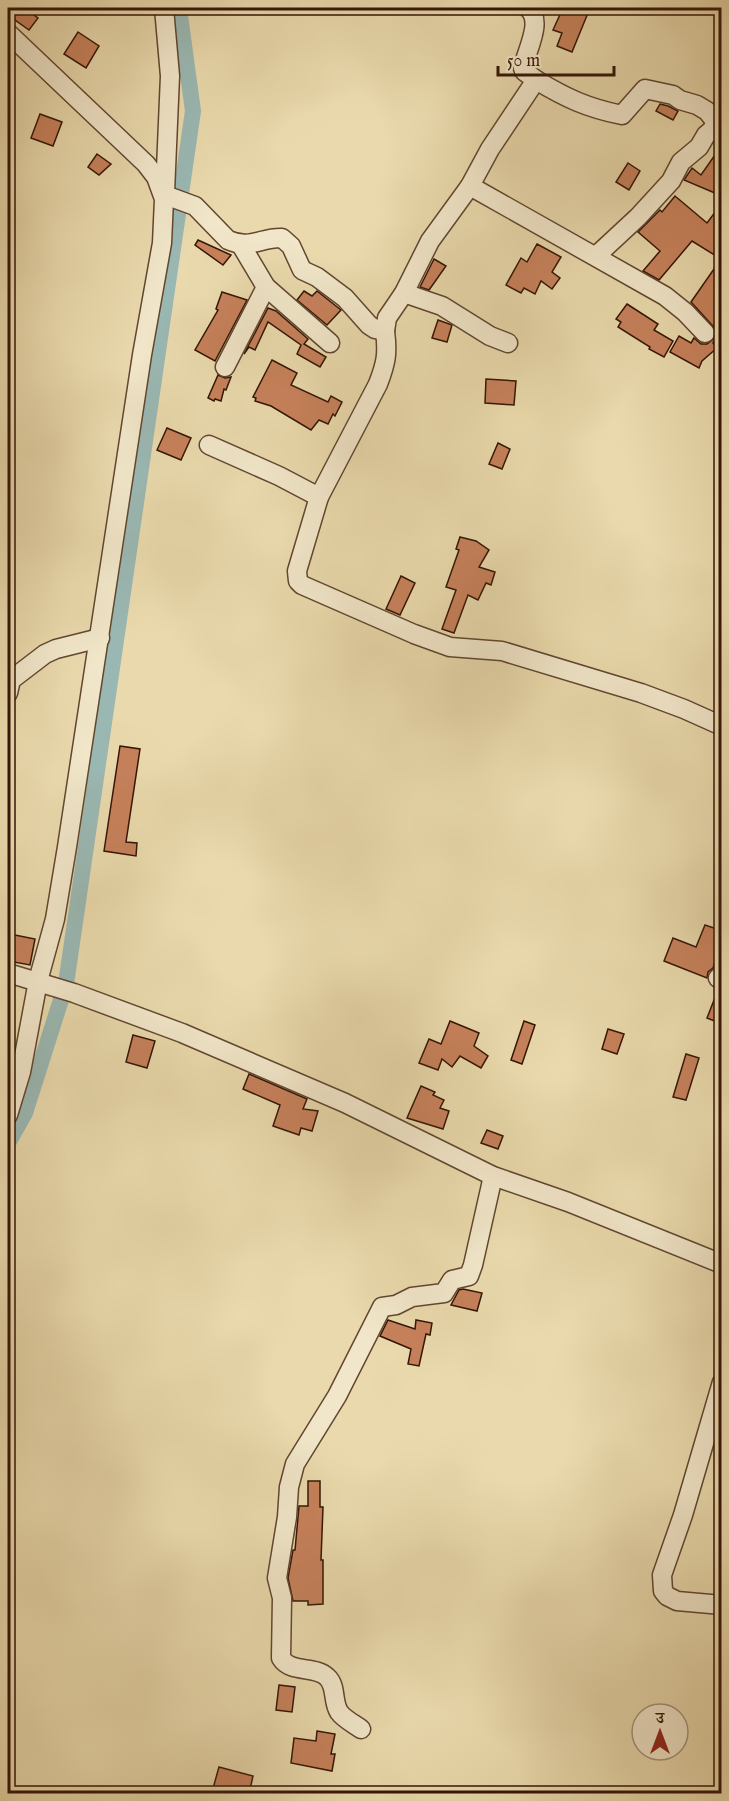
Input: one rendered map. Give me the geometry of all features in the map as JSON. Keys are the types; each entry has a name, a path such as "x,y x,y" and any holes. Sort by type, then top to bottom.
{"street":[{"path":"8,1115 45,984 142,355 172,198 170,76 164,8"},
{"path":"528,8 534,13 535,23 524,71 563,96 600,111 622,115 645,88 673,95 680,100 697,105 718,119 699,147 681,162 671,181 638,217 596,256"},
{"path":"8,33 146,164 172,198 200,210 228,240 241,245 265,242 274,237 282,238 291,246 302,270 317,277 345,298 369,326 385,331"},
{"path":"536,80 490,149 470,186 430,241 404,293 387,318 385,331 388,351 378,384 320,497 297,571 298,581 302,585 414,634 450,647 502,651 641,693 722,726"},
{"path":"470,186 665,296 685,312 705,333"},
{"path":"241,245 266,287 330,343"},
{"path":"225,367 266,287"},
{"path":"404,293 441,306 490,336 508,343"},
{"path":"208,445 320,497"},
{"path":"8,693 11,680 45,654 100,638"},
{"path":"8,973 74,993 182,1033 345,1103 493,1176 568,1202 722,1264"},
{"path":"361,1729 340,1714 332,1683 324,1674 290,1666 281,1658 282,1598 277,1578 287,1517 289,1487 295,1464 337,1396 382,1306 396,1305 412,1297 444,1293 452,1280 469,1276 493,1176"},
{"path":"722,1382 683,1515 662,1575 663,1591 667,1596 677,1601 722,1605"}],"building":[{"path":"8,8 24,8 38,18 29,30 8,15"},
{"path":"563,8 590,8 572,52 557,46 562,33 553,30"},
{"path":"78,32 99,46 86,68 64,54"},
{"path":"660,104 678,111 673,120 656,111"},
{"path":"40,114 62,122 53,146 31,138"},
{"path":"722,145 722,196 684,180 692,168 701,175"},
{"path":"97,154 111,164 99,175 88,167"},
{"path":"628,163 640,171 629,190 616,182"},
{"path":"675,196 707,223 722,203 722,330 713,343 717,348 702,361 699,368 670,352 679,336 691,343 694,338 701,344 707,344 716,337 713,326 691,302 721,259 692,241 659,280 643,271 660,251 638,232 660,210 662,212"},
{"path":"198,240 231,255 223,265 195,245"},
{"path":"537,244 561,257 552,272 560,278 552,289 541,281 535,294 524,288 521,293 506,285 521,258 527,262"},
{"path":"434,259 446,266 429,290 420,287"},
{"path":"304,291 312,296 317,291 341,310 327,325 297,300"},
{"path":"222,292 247,300 215,361 195,350 218,310 216,309"},
{"path":"627,304 658,324 654,330 673,341 664,357 618,327 621,322 616,319"},
{"path":"268,308 276,311 308,339 304,344 326,357 320,367 297,354 301,345 268,322 255,350 249,347 244,354"},
{"path":"438,320 452,325 447,342 432,338"},
{"path":"272,360 297,373 291,385 328,402 331,396 342,402 328,424 319,420 311,430 271,406 255,401 256,398 253,397"},
{"path":"218,375 225,378 231,377 226,390 224,389 221,401 215,399 214,401 208,398"},
{"path":"486,379 516,381 514,405 485,403"},
{"path":"167,428 191,438 181,460 157,450"},
{"path":"498,443 510,449 502,469 489,464"},
{"path":"460,537 476,541 489,550 479,567 495,572 491,585 486,583 478,600 468,595 454,633 442,629 456,590 446,587 459,550 456,549"},
{"path":"401,576 415,583 400,615 386,609"},
{"path":"120,746 140,749 126,842 137,843 136,856 104,851"},
{"path":"705,925 720,930 717,940 722,942 707,978 664,961 673,938 696,947"},
{"path":"10,934 35,939 30,965 8,961"},
{"path":"718,990 722,991 722,1024 707,1018"},
{"path":"450,1021 479,1033 474,1046 488,1056 481,1068 460,1056 452,1067 442,1059 438,1070 419,1063 429,1039 441,1044"},
{"path":"524,1021 535,1025 522,1064 511,1060"},
{"path":"608,1029 624,1034 617,1054 602,1049"},
{"path":"133,1035 155,1041 147,1068 126,1062"},
{"path":"686,1054 699,1058 686,1100 673,1097"},
{"path":"249,1074 307,1099 303,1109 318,1111 312,1131 301,1128 299,1135 273,1126 280,1105 243,1089"},
{"path":"421,1086 435,1092 433,1095 444,1100 440,1108 449,1111 443,1129 407,1118"},
{"path":"487,1130 503,1136 498,1149 481,1143"},
{"path":"459,1290 482,1293 477,1311 451,1305"},
{"path":"388,1320 415,1329 416,1320 432,1323 430,1335 426,1334 419,1366 408,1364 411,1349 380,1336"},
{"path":"308,1481 320,1481 320,1507 323,1507 321,1560 323,1560 323,1604 308,1605 308,1601 293,1601 288,1578 293,1550 295,1550 299,1506 308,1506"},
{"path":"279,1685 295,1687 292,1712 276,1710"},
{"path":"317,1731 335,1734 331,1754 335,1754 332,1771 291,1763 294,1738 316,1741"},
{"path":"219,1767 253,1776 249,1794 212,1792"}],"waterway":[{"path":"8,1143 25,1113 66,984 193,111 179,8"}]}
